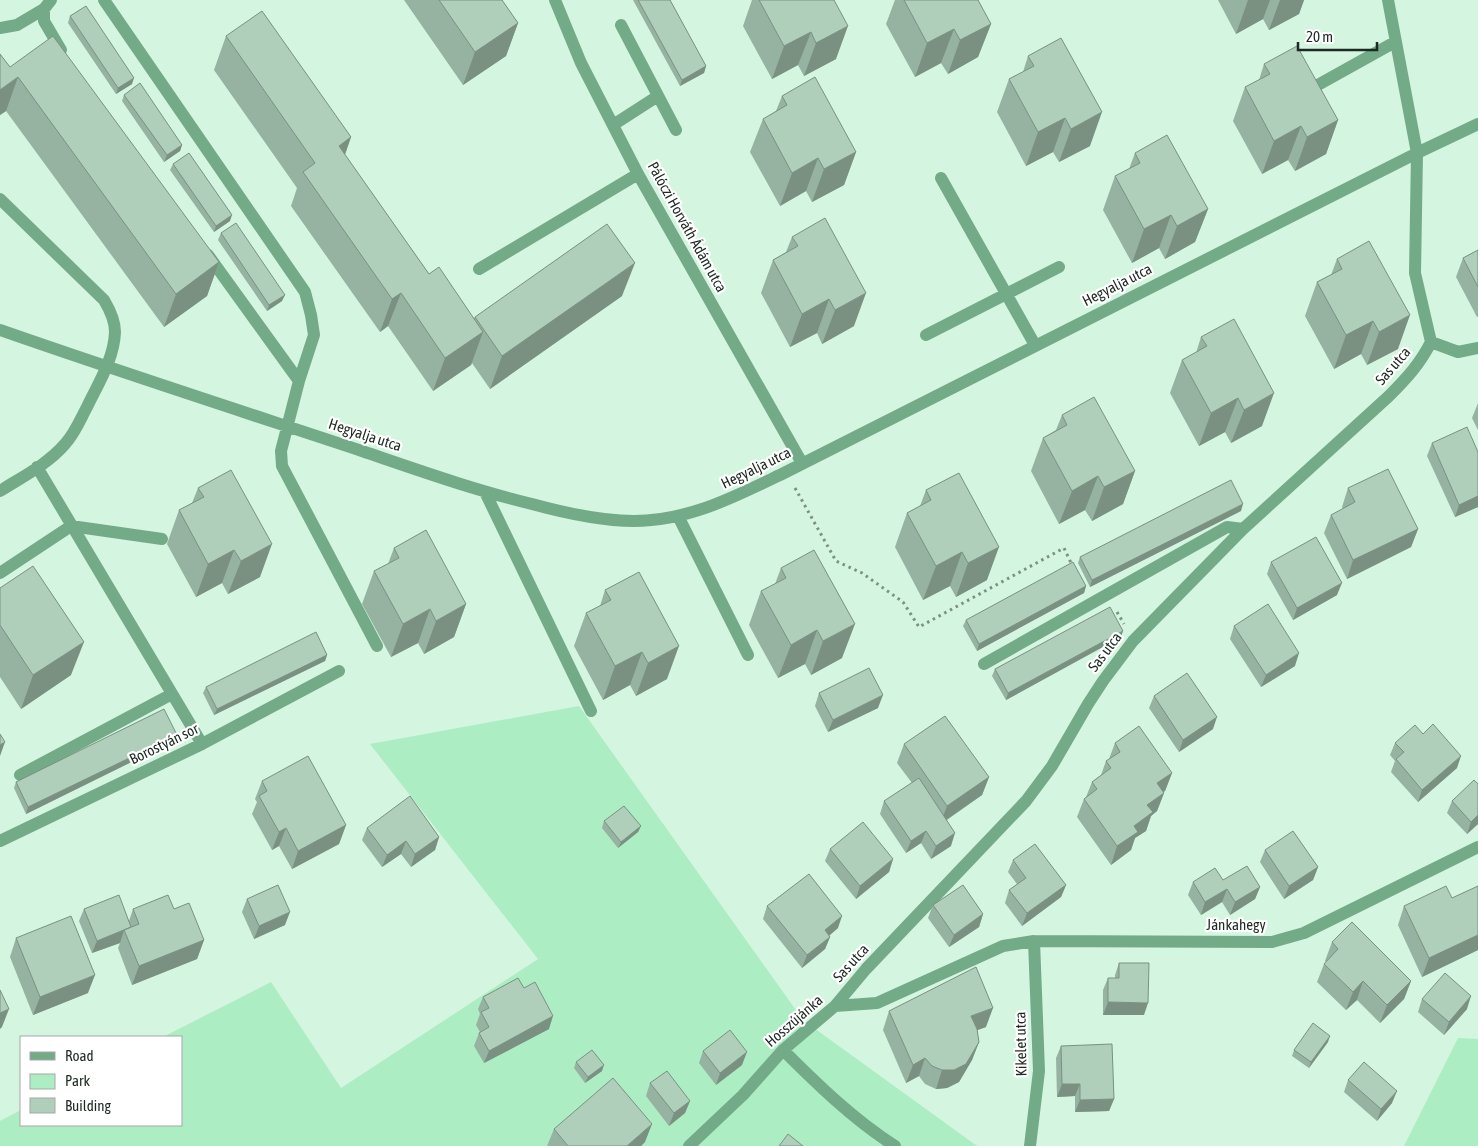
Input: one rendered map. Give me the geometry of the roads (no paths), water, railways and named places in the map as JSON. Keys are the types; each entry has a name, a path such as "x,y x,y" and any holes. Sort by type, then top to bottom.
{"street":[{"path":"104,0 305,292 314,335 287,426 281,451 282,466 377,646"},
{"name":"Pálóczi Horváth Ádám utca","path":"555,0 581,63 638,174 802,463"},
{"name":"Sas utca","path":"835,1006 866,969 1026,801 1052,766 1103,681 1133,641 1243,529 1411,374 1431,342 1415,273 1417,153 1388,0"},
{"path":"0,36 48,4"},
{"path":"48,4 44,22 69,61"},
{"path":"0,28 17,25"},
{"path":"621,25 676,130"},
{"path":"1307,91 1395,42"},
{"path":"613,125 658,96"},
{"name":"Hegyalja utca","path":"0,330 485,492 592,518 634,521 678,516 703,510 724,502 786,472 1035,345 1478,124"},
{"path":"479,269 638,174"},
{"path":"942,178 1035,345"},
{"path":"0,199 104,300 113,317 115,330 114,342 107,367 76,429 56,453 0,491"},
{"path":"201,245 299,381"},
{"path":"926,335 1059,267"},
{"name":"Sas utca","path":"1431,342 1458,352 1478,348"},
{"path":"36,467 202,744"},
{"path":"485,492 591,711"},
{"path":"678,516 748,655"},
{"path":"0,574 71,526 162,539"},
{"path":"984,664 1227,527 1243,529"},
{"name":"Borostyán sor","path":"0,841 202,744 340,671"},
{"path":"20,775 172,694"},
{"name":"Jánkahegy","path":"1034,942 1272,942 1304,933 1478,847"},
{"name":"Hosszújánka","path":"690,1146 743,1095 783,1050 835,1006 877,1003 1003,946 1034,942"},
{"name":"Kikelet utca","path":"1030,1146 1039,1071 1034,942"},
{"path":"783,1050 824,1090 879,1136 895,1146"}]}
